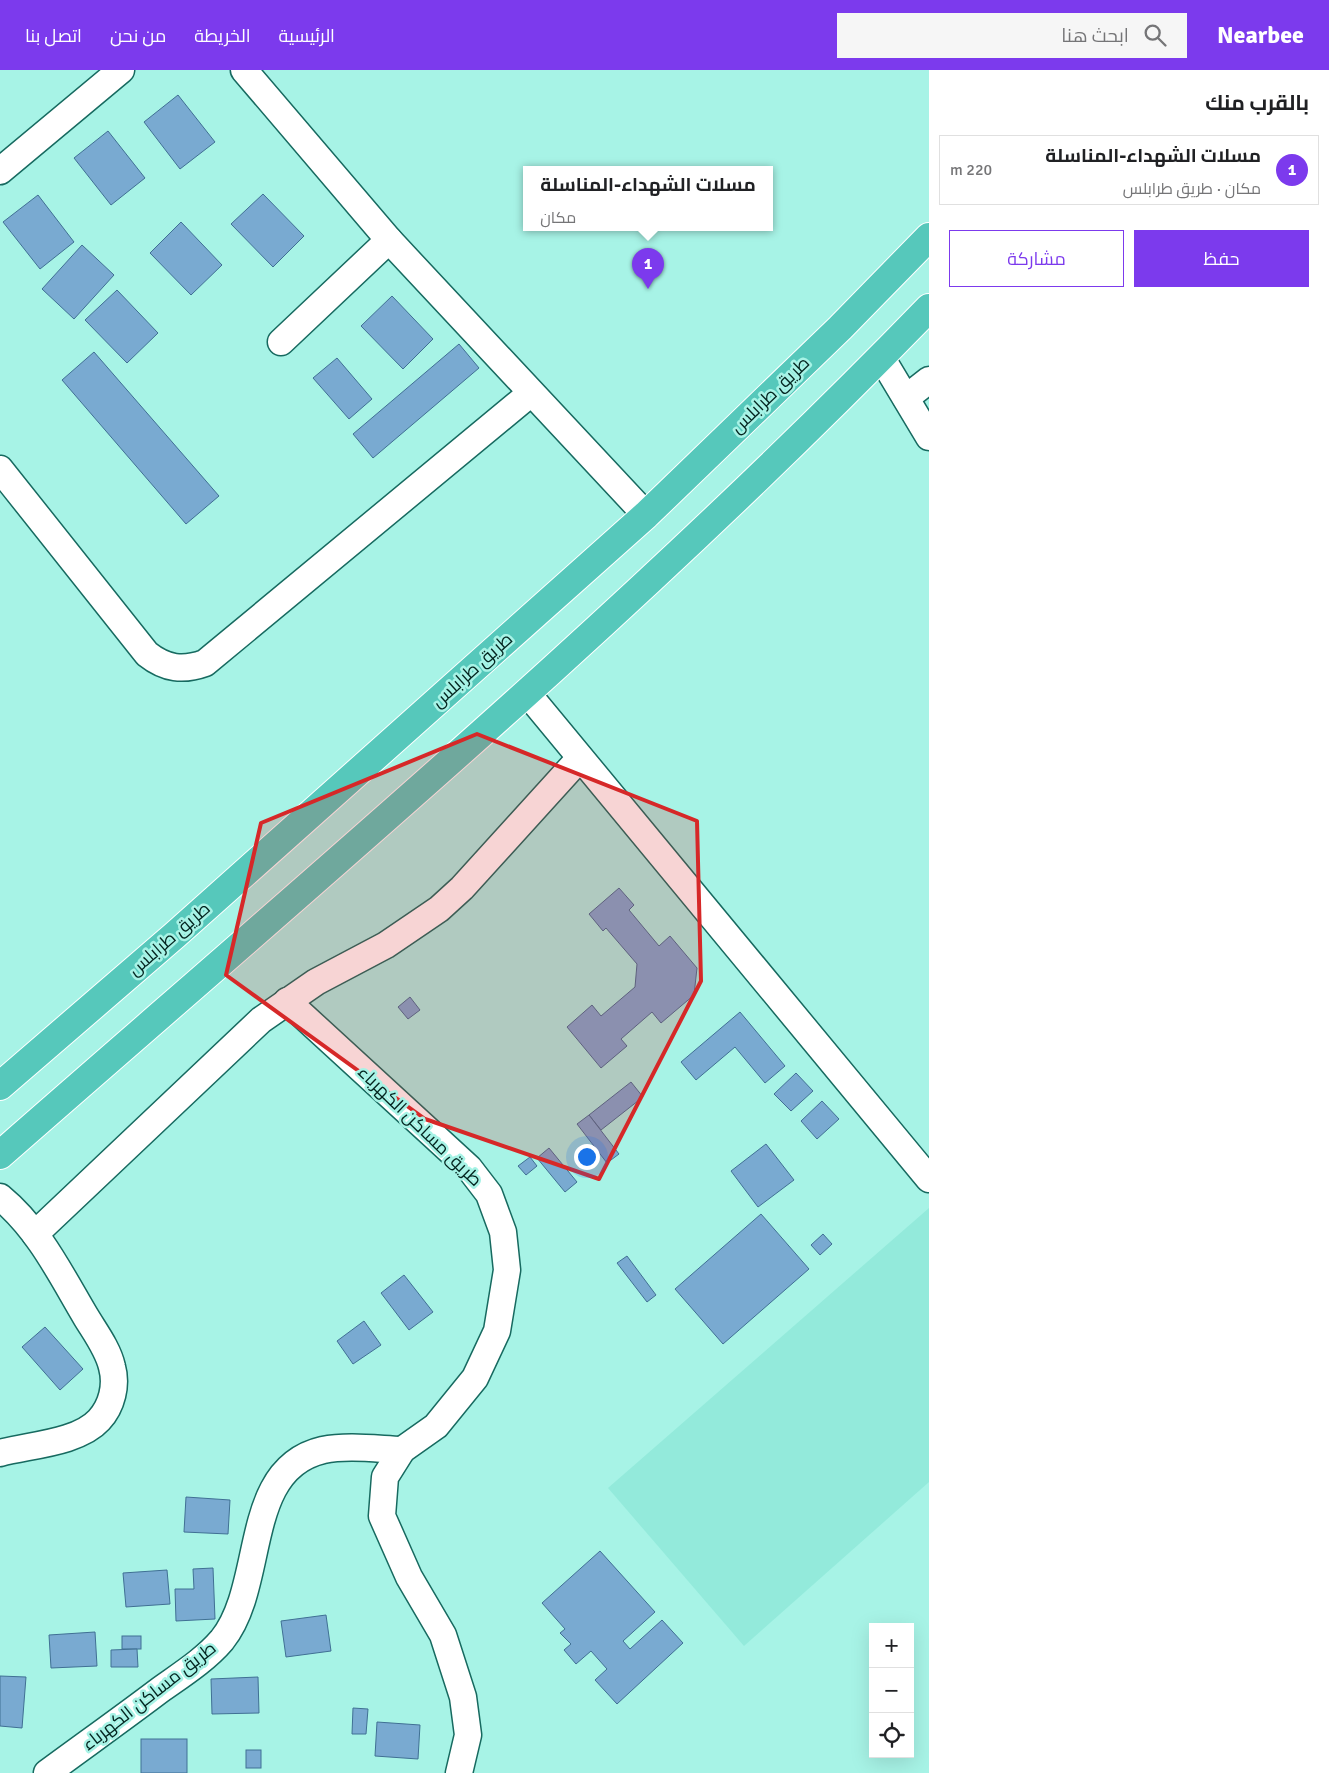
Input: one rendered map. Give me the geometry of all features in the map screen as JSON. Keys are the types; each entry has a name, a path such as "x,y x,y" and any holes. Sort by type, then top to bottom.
{"highway":[{"name":"طريق طرابلس","path":"0,1086 182,929 646,515 840,328 929,237"},
{"path":"0,1155 527,693 707,526 929,308"}],"street":[{"path":"0,171 121,70"},
{"path":"244,70 389,240 646,515"},
{"path":"281,342 389,240"},
{"path":"881,357 929,436"},
{"path":"906,398 929,380"},
{"path":"0,469 147,654 167,666 192,668 205,663 531,393"},
{"path":"527,693 929,1179"},
{"path":"35,1234 240,1038 287,1001 316,982 386,945 439,909 462,888 580,758"},
{"name":"طريق مساكن الكهرباء","path":"287,1001 469,1168 489,1194 503,1232 507,1270 497,1330 475,1378 436,1426 402,1450 385,1477 382,1516 409,1577 443,1636 463,1697 468,1735 459,1773"},
{"path":"0,1197 35,1234 108,1355 114,1374 113,1394 108,1408 99,1420 88,1429 74,1435 0,1453"},
{"name":"طريق مساكن الكهرباء","path":"47,1773 194,1665 221,1640 233,1623 242,1604 266,1502 282,1474 293,1463 309,1454 325,1450 402,1450"}],"highlighted area":[{"path":"477,734 697,821 701,981 599,1179 425,1119 226,975 261,823"}],"shaded area":[{"path":"929,1208 929,1482 744,1646 608,1488"}],"building":[{"path":"178,95 215,142 180,169 144,122"},
{"path":"108,131 145,178 111,205 74,158"},
{"path":"263,194 304,236 273,267 231,224"},
{"path":"38,195 74,242 40,269 3,222"},
{"path":"181,222 222,265 191,295 150,253"},
{"path":"82,245 114,275 74,319 42,289"},
{"path":"117,290 158,333 127,363 85,320"},
{"path":"392,296 433,339 403,369 361,326"},
{"path":"459,344 479,368 373,458 353,434"},
{"path":"94,352 219,496 186,524 62,380"},
{"path":"337,358 372,399 349,419 313,378"},
{"path":"619,888 634,905 629,910 659,946 670,936 697,968 694,995 661,1023 652,1012 621,1039 627,1046 601,1068 567,1027 592,1005 601,1016 635,987 637,964 606,928 603,931 589,914"},
{"path":"410,997 420,1010 408,1019 398,1007"},
{"path":"740,1012 785,1066 765,1083 735,1047 696,1080 681,1062"},
{"path":"796,1073 813,1091 791,1111 774,1094"},
{"path":"631,1082 643,1097 601,1130 589,1115"},
{"path":"822,1101 839,1119 817,1139 801,1121"},
{"path":"589,1115 619,1154 607,1163 577,1124"},
{"path":"766,1144 794,1180 758,1207 731,1171"},
{"path":"549,1148 577,1182 565,1192 537,1158"},
{"path":"530,1157 537,1166 526,1175 518,1166"},
{"path":"761,1214 809,1269 723,1344 675,1289"},
{"path":"823,1234 832,1244 820,1255 811,1245"},
{"path":"627,1256 656,1295 647,1302 617,1263"},
{"path":"404,1275 433,1312 409,1330 381,1293"},
{"path":"364,1321 381,1345 353,1364 337,1341"},
{"path":"45,1327 83,1369 60,1390 22,1347"},
{"path":"186,1497 230,1500 228,1534 184,1532"},
{"path":"600,1551 655,1612 623,1641 630,1649 662,1620 683,1643 617,1704 595,1680 607,1669 591,1651 576,1664 564,1650 571,1644 560,1633 565,1629 542,1603"},
{"path":"213,1568 215,1619 176,1621 175,1589 194,1589 193,1569"},
{"path":"167,1570 170,1604 126,1607 123,1573"},
{"path":"326,1615 331,1651 286,1657 281,1621"},
{"path":"95,1632 97,1666 51,1668 49,1635"},
{"path":"122,1636 141,1636 141,1649 122,1649"},
{"path":"137,1649 138,1667 111,1667 111,1650"},
{"path":"0,1676 26,1677 22,1728 0,1726"},
{"path":"258,1677 259,1713 212,1714 211,1679"},
{"path":"353,1708 368,1709 366,1734 352,1734"},
{"path":"377,1722 420,1725 418,1759 375,1756"},
{"path":"141,1739 187,1739 187,1773 141,1773"},
{"path":"246,1750 261,1750 261,1768 246,1768"}],"place":[{"name":"مسلات الشهداء-المناسلة","path":"648,289"}]}
